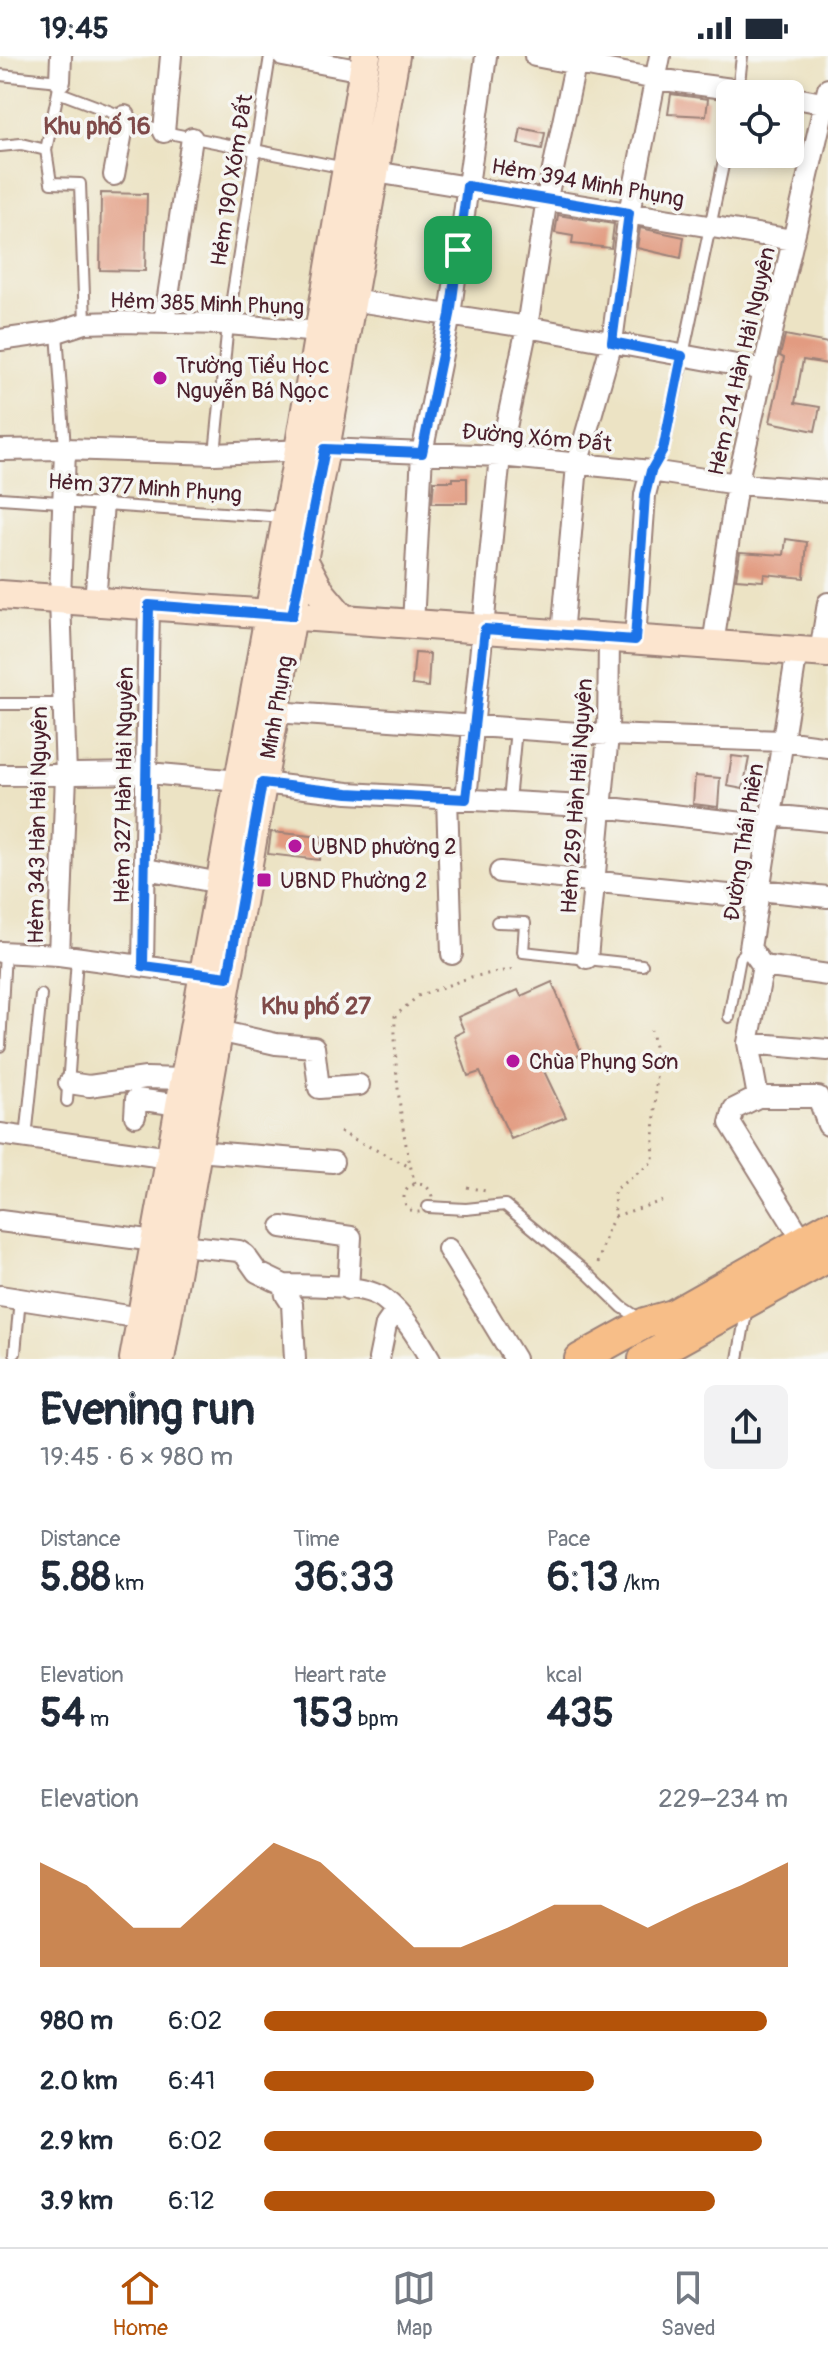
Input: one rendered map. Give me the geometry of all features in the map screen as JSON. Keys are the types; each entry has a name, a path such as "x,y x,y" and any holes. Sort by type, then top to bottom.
{"main road":[{"name":"Minh Phụng","path":"184,1154 182,1092 216,976 280,615 302,558 319,332 361,170 395,56"},
{"name":"Minh Phụng","path":"160,1359 168,1243 184,1154 218,1031 216,976 220,883 275,712 286,517 312,450 351,300 361,170 364,63"},
{"path":"302,558 321,593 342,618"},
{"path":"0,595 815,652"},
{"path":"606,1359 815,1234"},
{"name":"Minh Phụng","path":"134,1359 141,1318 168,1243"},
{"path":"580,1359 748,1301 828,1257"}],"street":[{"path":"59,86 61,56"},
{"path":"164,132 171,56"},
{"path":"283,56 364,63"},
{"path":"413,624 422,453 450,315 486,56"},
{"path":"535,56 716,88"},
{"path":"562,635 577,465 612,342 629,213 660,56"},
{"path":"452,954 457,798 474,726 500,456 527,327 547,198 577,61"},
{"path":"804,98 827,99"},
{"name":"Hẻm 214 Hàn Hải Nguyên","path":"713,645 737,484 827,99"},
{"path":"114,175 125,116"},
{"path":"164,323 192,138"},
{"name":"Hẻm 394 Minh Phụng","path":"361,170 793,240"},
{"path":"351,300 527,327 764,370"},
{"name":"Hẻm 385 Minh Phụng","path":"0,340 57,332 85,323 228,324 319,332"},
{"name":"Hẻm 343 Hàn Hải Nguyên","path":"65,449 60,599 68,957"},
{"name":"Đường Xóm Đất","path":"0,450 215,454 312,450 500,456 651,471 737,484 828,491"},
{"name":"Hẻm 259 Hàn Hải Nguyên","path":"587,958 608,735 651,471"},
{"path":"95,601 103,504"},
{"name":"Đường Thái Phiên","path":"763,966 750,948 783,741 815,652 828,603"},
{"name":"Hẻm 327 Hàn Hải Nguyên","path":"143,966 149,605"},
{"path":"275,712 608,735 783,741 828,747"},
{"path":"0,775 148,773 348,793 601,807 770,821 828,821"},
{"path":"146,869 220,883"},
{"path":"500,872 828,897"},
{"path":"3,952 216,976"},
{"path":"758,1097 748,1043 763,966 828,975"},
{"path":"218,1031 276,1044 314,1047 319,1088 359,1085"},
{"path":"748,1043 828,1050"},
{"path":"68,1092 146,1078 182,1092"},
{"path":"135,1116 136,1099 182,1092"},
{"path":"815,1234 730,1123 734,1109 758,1097 818,1097 828,1125"},
{"path":"0,1134 184,1154 333,1162"},
{"path":"0,1221 239,1251 257,1272 284,1285 370,1292 384,1299 411,1327 430,1359"},
{"path":"282,1227 351,1237 348,1289"},
{"path":"448,1249 515,1359"},
{"path":"284,1285 292,1304 295,1359"},
{"path":"10,1297 141,1318"},
{"path":"379,1359 386,1325 396,1311"}],"lane":[{"name":"Hẻm 190 Xóm Đất","path":"215,454 228,324 270,56"},
{"path":"739,80 742,56"},
{"path":"0,75 59,86 164,132 255,152 361,170"},
{"path":"59,86 46,150 51,183 80,184 85,323"},
{"path":"0,146 21,144 46,150"},
{"path":"651,471 663,450 723,168"},
{"path":"57,332 65,449"},
{"name":"Hẻm 377 Minh Phụng","path":"0,498 286,517"},
{"path":"0,704 64,704"},
{"path":"509,801 516,729"},
{"path":"497,922 525,923 523,952 642,965"},
{"path":"729,1017 740,958 750,948"},
{"path":"0,1046 3,952"},
{"path":"68,957 68,1092"},
{"path":"26,1138 41,995"},
{"path":"428,1207 466,1209 505,1205 654,1332"},
{"path":"10,1297 15,1353"},
{"path":"738,1359 748,1301"}],"path":[{"path":"415,1184 401,1109 394,1038 395,1016 418,996 471,977 514,969"},
{"path":"591,1277 615,1216 614,1190 653,1162 657,1063 651,1030"},
{"path":"340,1132 410,1167"},
{"path":"615,1216 662,1201"}],"building":[{"path":"671,94 708,99 706,116 668,114"},
{"path":"521,128 545,133 542,149 518,144"},
{"path":"101,193 147,194 145,271 100,270"},
{"path":"558,215 614,224 611,248 572,244 573,236 555,233"},
{"path":"640,228 684,237 681,258 637,248"},
{"path":"785,335 828,343 828,364 803,360 795,403 820,407 815,431 770,422 784,358 780,356"},
{"path":"453,478 467,478 467,503 432,503 434,481 453,481"},
{"path":"786,539 807,542 804,578 764,574 763,581 736,579 740,552 784,555"},
{"path":"415,653 430,654 428,687 412,685"},
{"path":"732,756 749,758 743,789 727,786"},
{"path":"695,776 720,778 718,807 693,804"},
{"name":"UBND phường 2","path":"271,832 322,837 319,860 268,854"},
{"name":"Chùa Phụng Sơn","path":"552,982 582,1054 543,1069 566,1117 511,1139 480,1072 468,1076 454,1036 464,1031 458,1017 518,990 521,996"}],"place":[{"name":"Trường Tiểu Học Nguyễn Bá Ngọc","path":"160,378"},
{"name":"UBND phường 2","path":"295,846"},
{"name":"UBND Phường 2","path":"264,880"},
{"name":"Chùa Phụng Sơn","path":"513,1061"}],"district":[{"name":"Khu phố 16","path":"97,126"},
{"name":"Khu phố 27","path":"316,1006"}],"route":[{"path":"467,186 629,213 612,342 682,356 663,450 651,471 645,495 635,640 485,629 466,799 348,793 262,783 228,977 143,966 149,605 292,616 325,449 422,453 450,315 458,250 467,186"}]}
